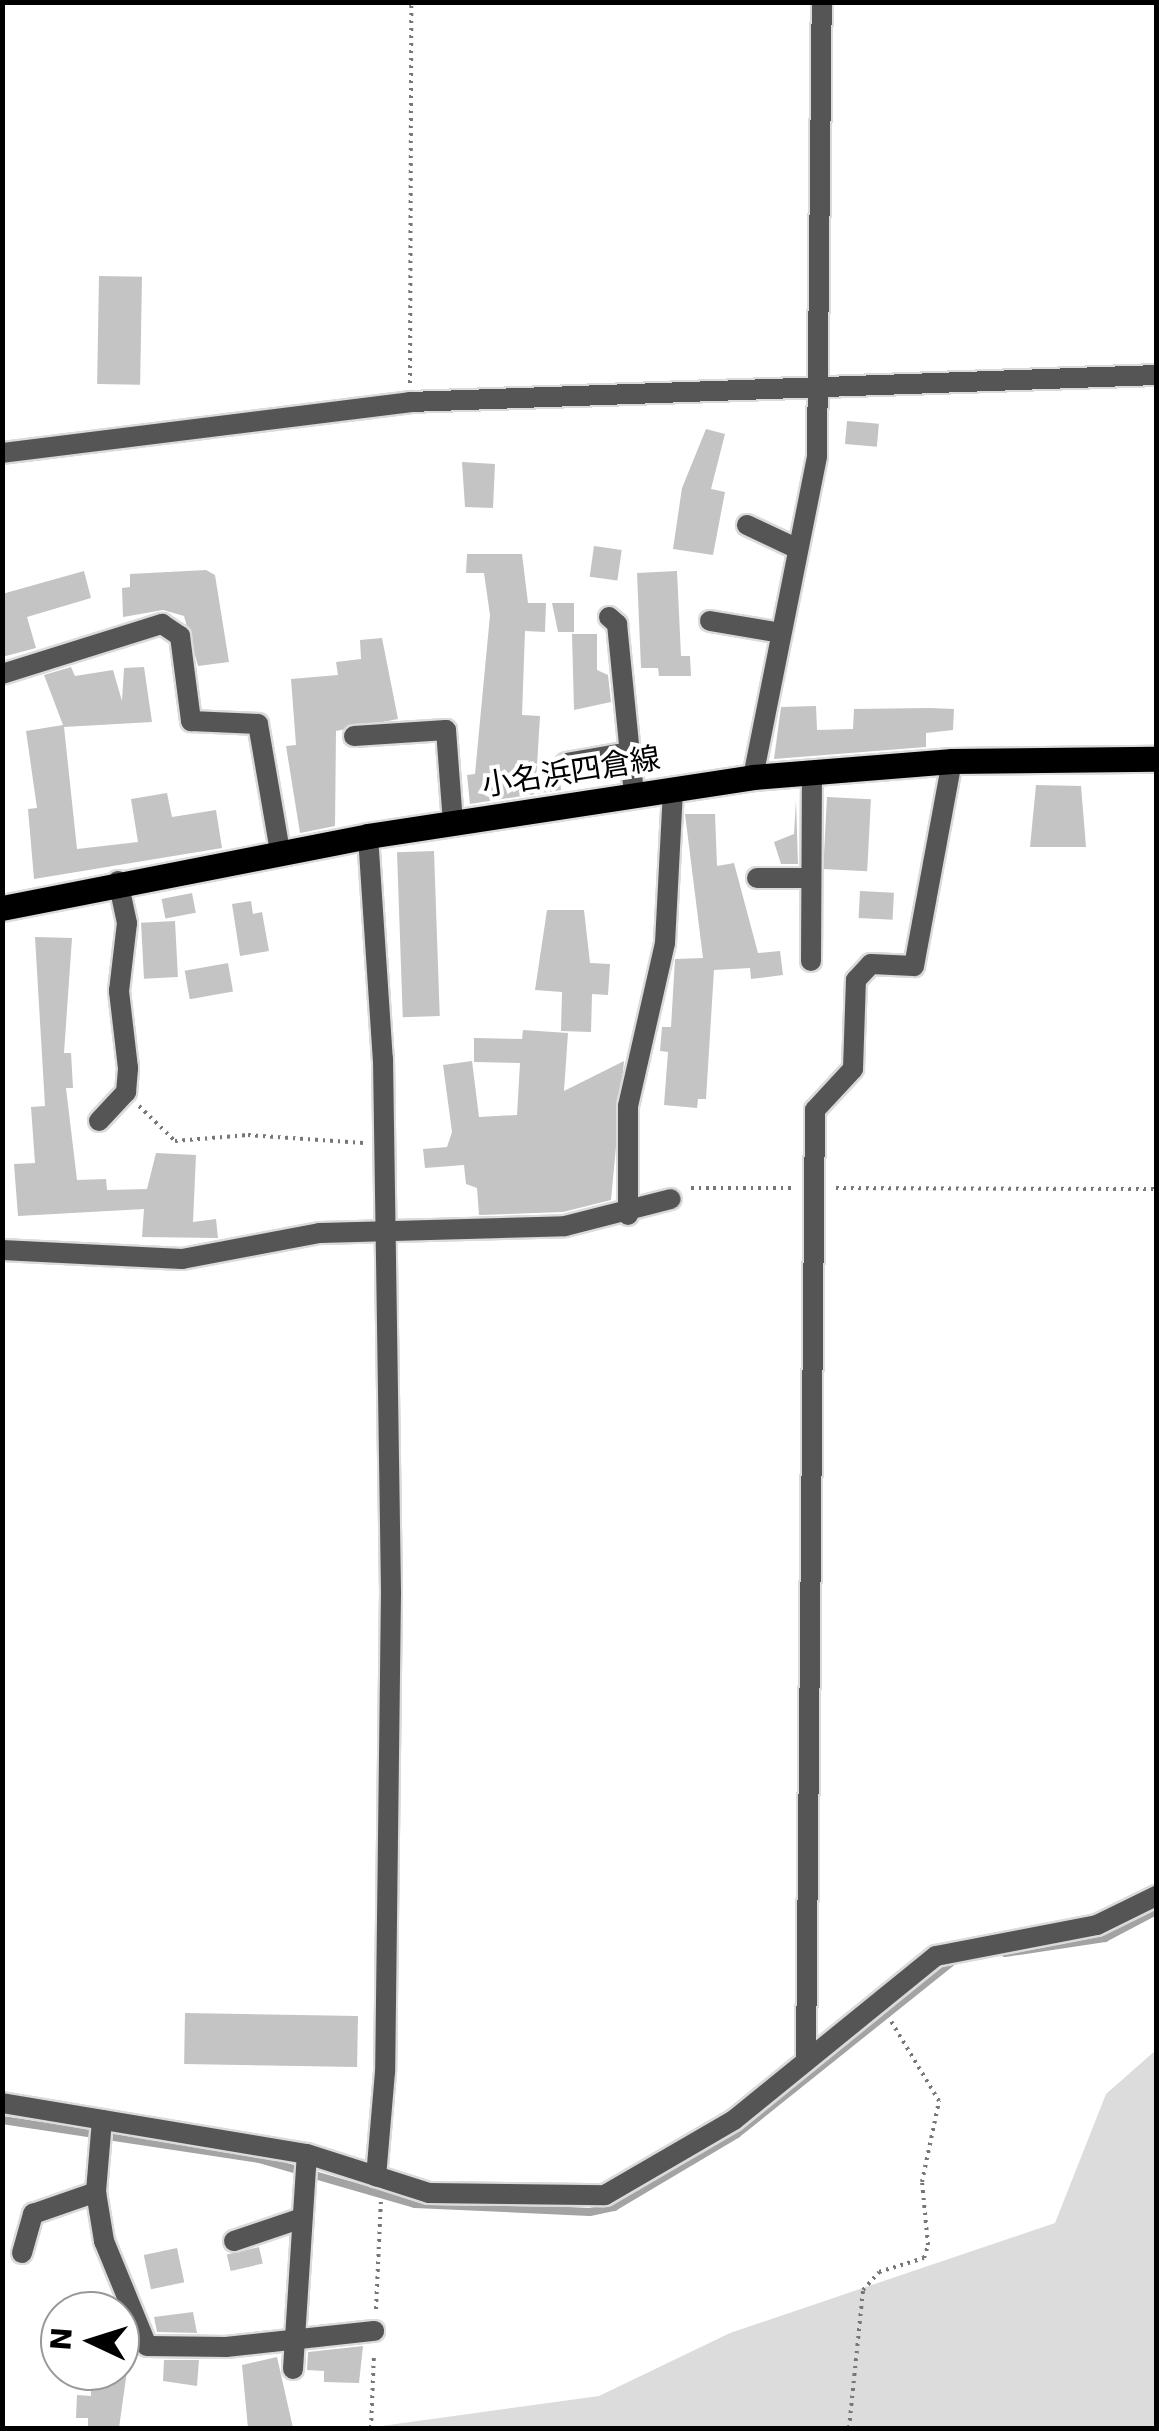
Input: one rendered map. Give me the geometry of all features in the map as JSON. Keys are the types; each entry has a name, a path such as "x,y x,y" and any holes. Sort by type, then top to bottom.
{"main road":[{"name":"小名浜四倉線","path":"2,908 118,880 368,836 753,777 952,760 1156,759"}],"street":[{"path":"753,777 776,632 817,456 821,382 822,2"},
{"path":"2,453 410,402 821,382 1156,375"},
{"path":"746,525 798,549"},
{"path":"609,617 617,624 634,794"},
{"path":"710,622 776,632"},
{"path":"2,674 162,624 180,636 190,720 258,724 280,852"},
{"path":"354,736 446,730 452,823"},
{"path":"566,762 629,752"},
{"path":"806,2060 816,1110 853,1069 856,980 871,964 914,966 952,760"},
{"path":"811,961 812,771"},
{"path":"628,1214 628,1106 665,943 673,789"},
{"path":"368,836 384,1144 391,1592 385,2072 376,2177"},
{"path":"757,878 810,878"},
{"path":"100,1122 126,1092 119,991 128,947 118,880"},
{"path":"2,1250 182,1258 320,1233 386,1234 628,1214 671,1199"},
{"path":"2,2102 101,2130 376,2177 429,2193 605,2194 734,2120 951,1949 1097,1926 1156,1896"},
{"path":"101,2130 96,2192 104,2241 147,2346 226,2347 374,2330"},
{"path":"293,2369 306,2166"},
{"path":"22,2253 33,2214 96,2192"},
{"path":"234,2241 302,2218"}],"path":[{"path":"410,402 412,2"},
{"path":"126,1092 175,1141 248,1135 384,1144"},
{"path":"671,1199 686,1188 1156,1189"},
{"path":"849,2428 863,2290 879,2272 924,2258 928,2244 922,2182 939,2101 886,2014"}],"shaded area":[{"path":"1156,2050 1156,2428 367,2428 599,2396 730,2333 1055,2223 1106,2094"}],"building":[{"path":"99,276 142,277 140,385 97,384"},
{"path":"847,421 879,424 877,447 845,444"},
{"path":"706,429 725,434 711,489 725,492 713,555 673,549 682,488"},
{"path":"462,462 495,464 493,508 465,507"},
{"path":"594,546 622,550 617,581 590,577"},
{"path":"467,554 522,554 528,603 546,603 545,632 525,631 522,715 540,716 536,783 560,780 561,790 470,804 467,775 475,774 490,615 484,573 466,573"},
{"path":"206,570 215,575 229,662 198,666 184,616 163,610 123,617 122,588 130,587 130,574"},
{"path":"84,571 91,598 27,617 36,648 2,657 2,594"},
{"path":"677,571 681,656 690,656 691,676 659,676 658,668 641,668 637,573"},
{"path":"552,603 574,603 574,632 558,632"},
{"path":"572,634 597,634 597,670 608,675 611,702 574,710"},
{"path":"382,638 398,719 336,731 335,826 300,833 286,746 296,745 291,679 338,675 336,662 361,659 360,640"},
{"path":"71,667 75,676 113,670 122,701 124,668 144,667 152,722 64,727 77,849 138,842 131,799 167,793 172,817 216,810 222,848 34,879 28,809 37,808 26,731 63,725 44,675"},
{"path":"816,706 817,730 853,729 854,709 930,708 954,709 953,730 926,733 926,747 774,759 781,707"},
{"path":"1036,785 1081,786 1086,847 1030,847"},
{"path":"827,797 871,799 867,871 823,869"},
{"path":"796,800 798,864 781,864 774,842 794,834"},
{"path":"685,814 715,814 717,866 734,863 758,953 780,951 783,975 751,979 750,968 714,970 706,1099 698,1099 697,1108 664,1105 668,1052 660,1051 662,1027 671,1027 675,959 703,958"},
{"path":"434,851 440,1016 403,1017 397,852"},
{"path":"860,891 894,893 893,920 859,918"},
{"path":"192,893 196,913 165,919 162,899"},
{"path":"251,901 253,914 262,912 269,951 240,956 232,904"},
{"path":"547,910 584,910 590,963 610,964 608,995 592,994 591,1032 561,1031 562,992 535,990"},
{"path":"175,921 178,977 144,979 141,923"},
{"path":"35,937 72,938 64,1053 71,1053 73,1088 66,1088 77,1180 106,1179 107,1190 147,1189 156,1153 196,1155 193,1222 216,1219 218,1238 142,1237 144,1209 18,1216 14,1164 35,1163 31,1107 45,1106"},
{"path":"228,963 233,992 190,999 185,971"},
{"path":"523,1030 568,1033 564,1091 624,1061 611,1200 563,1212 479,1215 477,1188 466,1184 464,1165 425,1168 423,1149 447,1147 452,1132 443,1065 472,1061 479,1117 517,1115 520,1063 474,1062 474,1038 522,1039"},
{"path":"185,2013 358,2016 357,2067 184,2064"},
{"path":"259,2247 263,2264 231,2271 227,2254"},
{"path":"177,2248 184,2282 151,2289 144,2255"},
{"path":"193,2312 197,2333 157,2332 154,2317"},
{"path":"363,2346 359,2383 324,2382 324,2371 307,2370 308,2352"},
{"path":"277,2357 293,2428 248,2428 242,2365"},
{"path":"164,2360 199,2360 197,2386 163,2381"},
{"path":"91,2391 124,2391 119,2428 88,2428 88,2418 76,2418 77,2395 91,2396"}],"waterway":[{"path":"1005,1953 1105,1938 1156,1911"},
{"path":"2,2120 259,2159 415,2204 590,2212 614,2207 737,2134 952,1962"}]}
